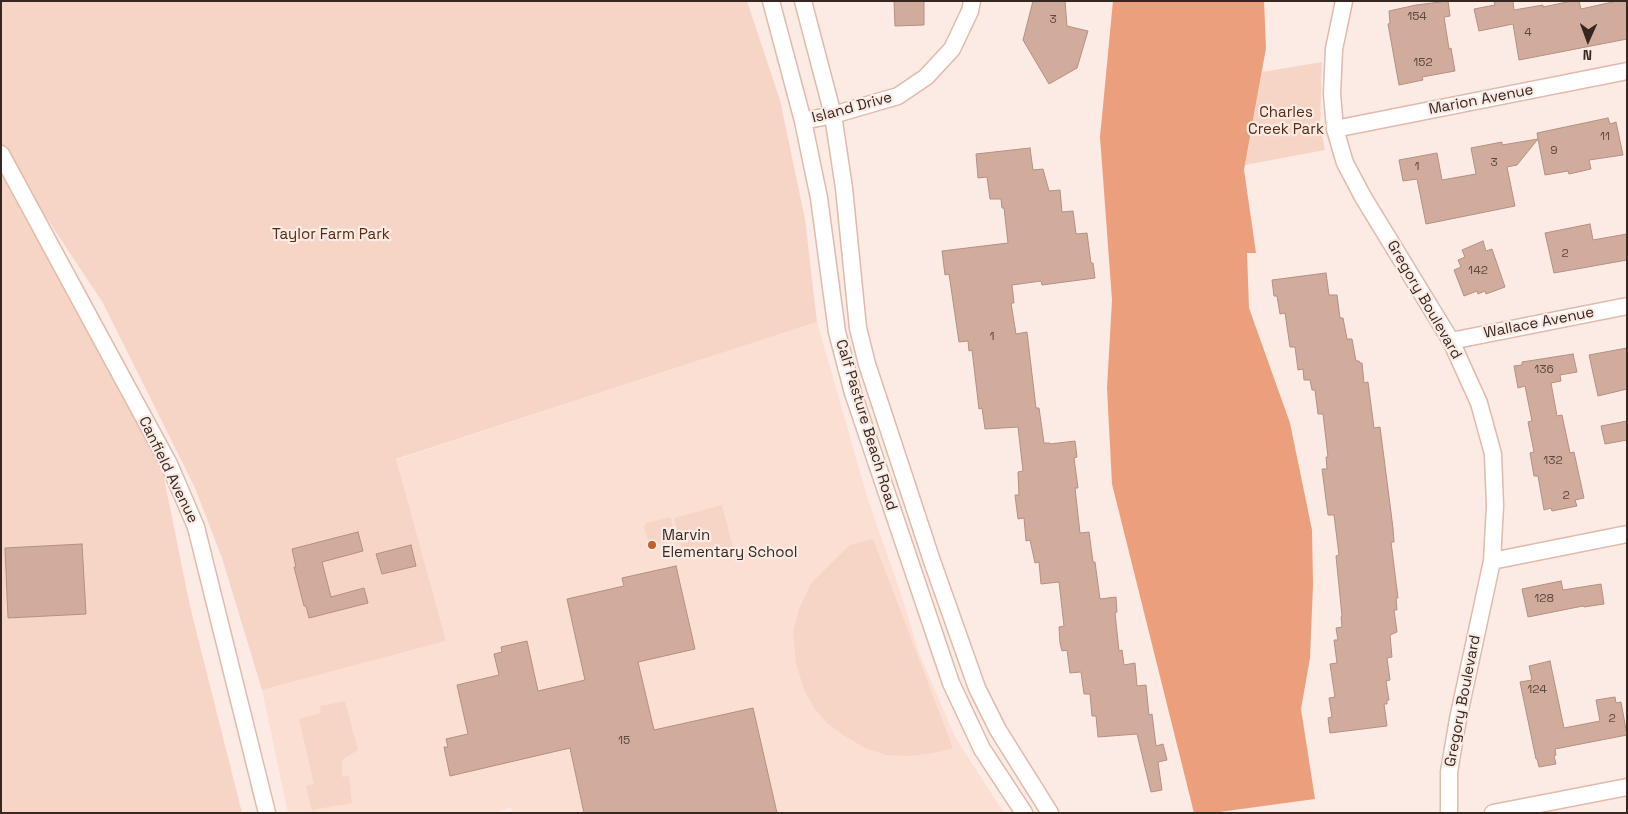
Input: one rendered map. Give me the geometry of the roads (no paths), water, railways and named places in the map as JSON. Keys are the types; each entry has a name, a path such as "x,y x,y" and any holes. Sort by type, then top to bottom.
{"street":[{"name":"Calf Pasture Beach Road","path":"771,1 802,120 822,218 842,357 873,455 951,683 982,749 1024,813"},
{"name":"Calf Pasture Beach Road","path":"803,1 833,115 844,188 858,328 866,364 957,636 977,688 1002,738 1050,813"},
{"name":"Island Drive","path":"802,120 833,115 898,96 926,77 952,49 970,11 972,1"},
{"name":"Gregory Boulevard","path":"1344,1 1334,49 1332,94 1335,128 1344,163 1452,341 1479,402 1493,454 1495,506 1492,560 1455,736 1449,772 1449,813"},
{"name":"Marion Avenue","path":"1335,128 1627,71"},
{"name":"Canfield Avenue","path":"1,154 168,464 196,527 267,813"},
{"name":"Wallace Avenue","path":"1452,341 1627,306"},
{"path":"1492,560 1627,534"},
{"path":"982,749 1002,738"},
{"path":"1493,813 1627,787"}],"place":[{"name":"Marvin Elementary School","path":"652,545"}],"park label":[{"name":"Charles Creek Park","path":"1286,122"},
{"name":"Taylor Farm Park","path":"331,235"}]}
